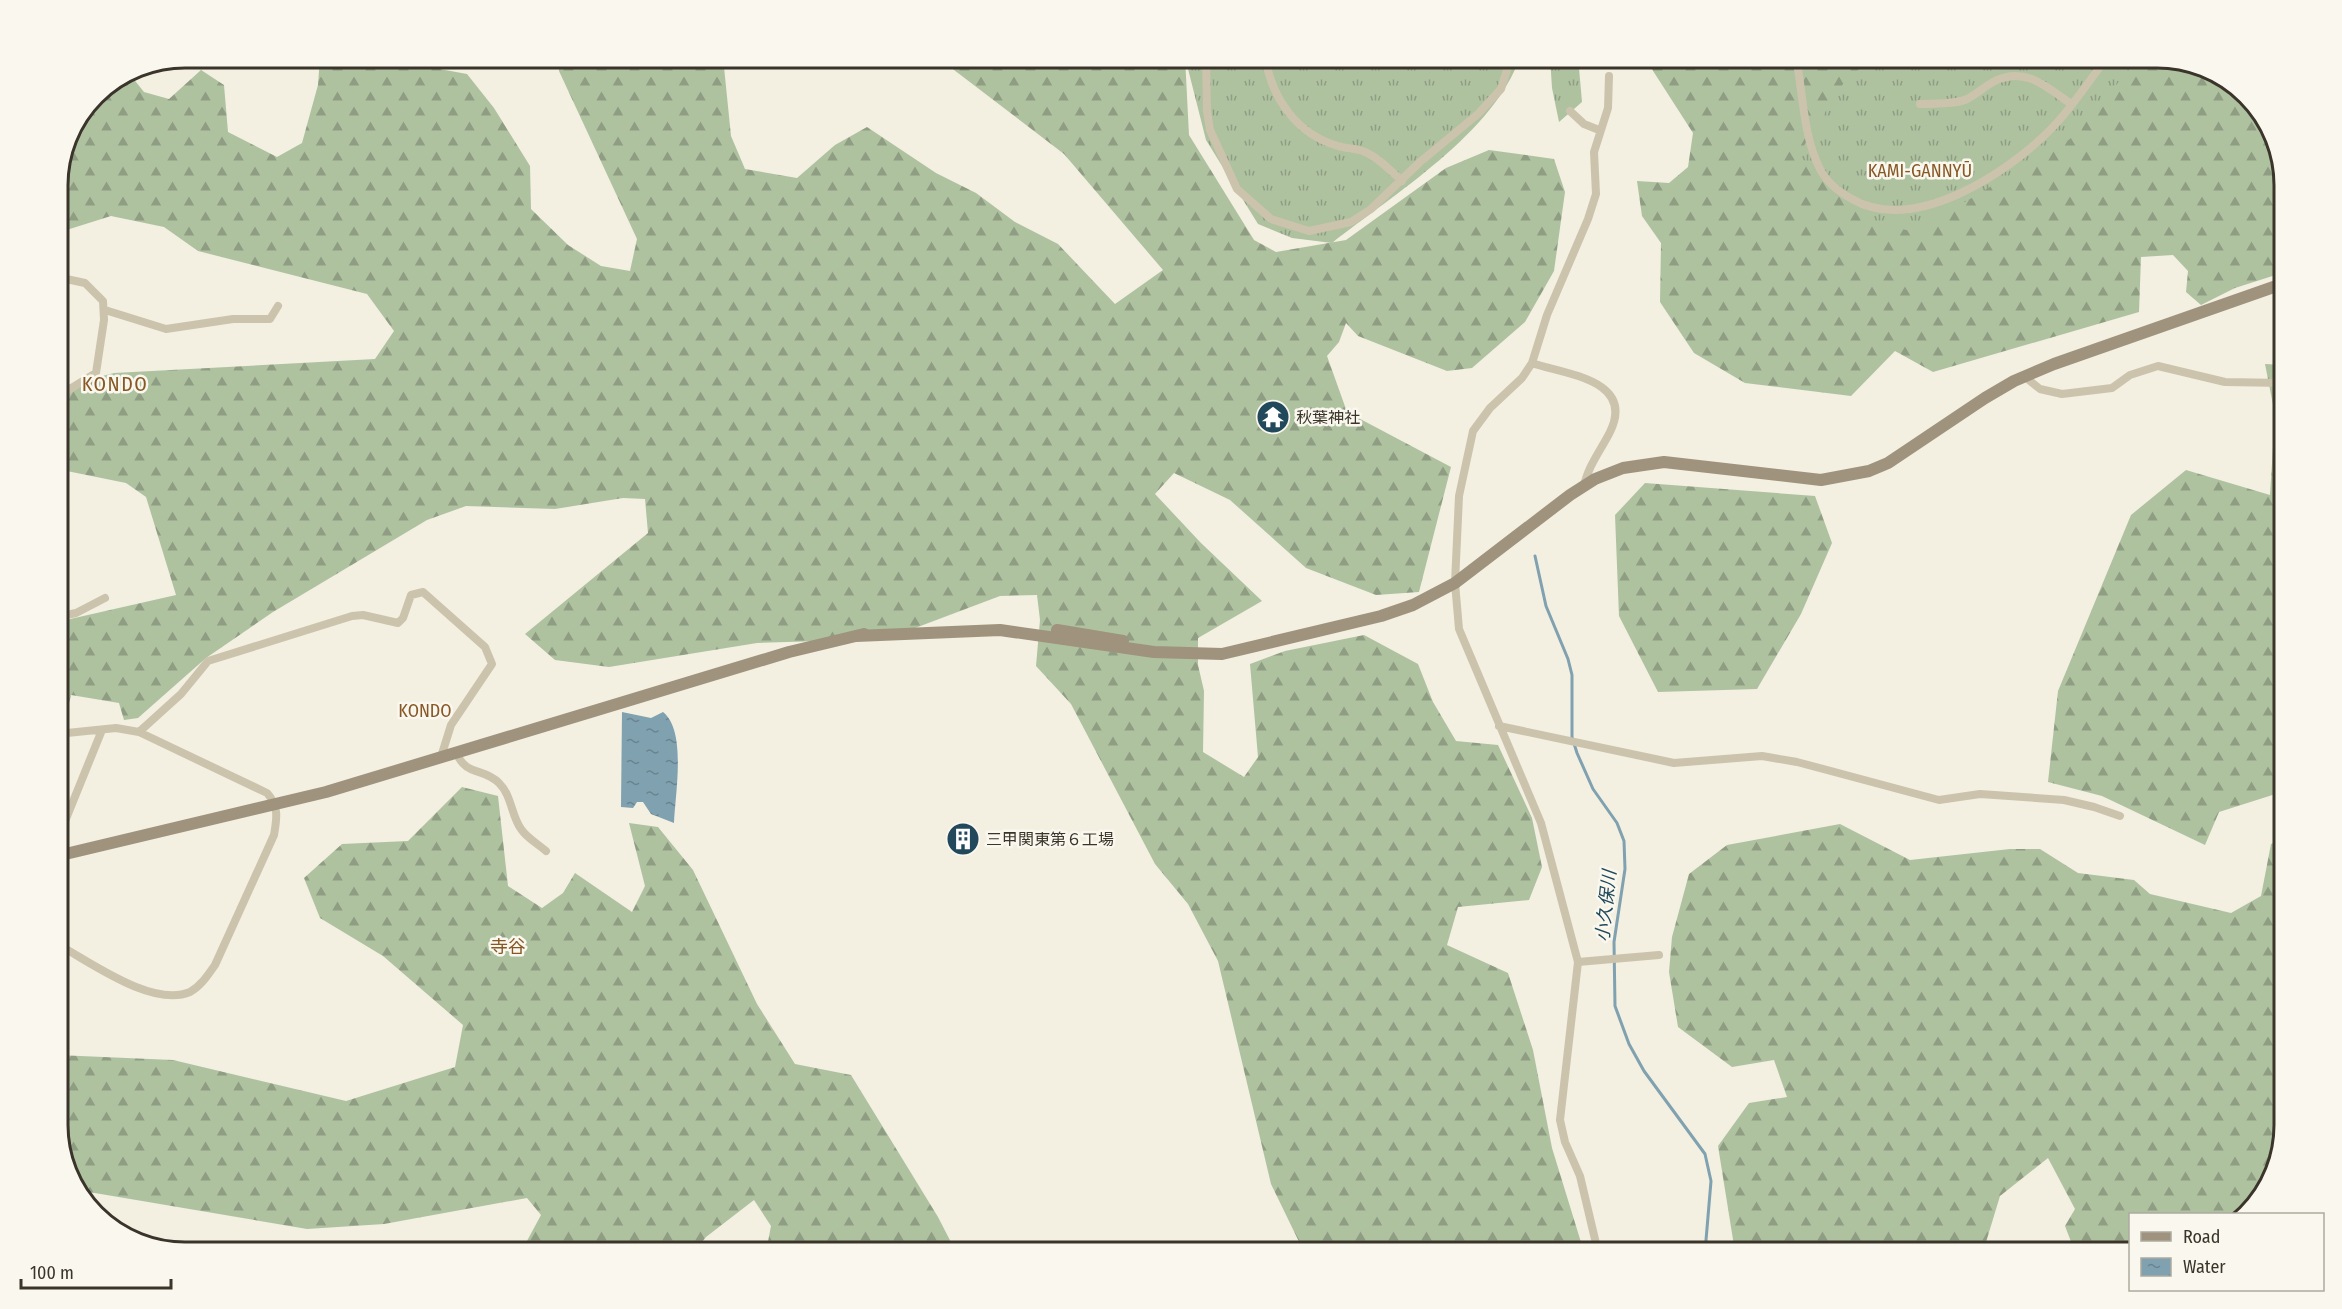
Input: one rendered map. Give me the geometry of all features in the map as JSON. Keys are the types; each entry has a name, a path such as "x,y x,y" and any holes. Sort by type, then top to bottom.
{"street":[{"path":"1206,68 1207,111 1210,130 1237,189 1271,219 1309,231 1351,222 1371,209 1478,114 1501,88 1507,68"},
{"path":"1268,68 1276,93 1299,125 1337,146 1363,151 1375,157 1402,181"},
{"path":"1799,68 1811,147 1820,170 1837,191 1856,202 1880,210 1903,210 1921,206 1981,183 2012,163 2052,129 2099,68"},
{"path":"1920,104 1965,100 2009,75 2022,75 2039,81 2071,104"},
{"path":"1596,1242 1580,1176 1565,1142 1560,1120 1578,962 1541,823 1459,629 1455,583 1458,496 1473,431 1490,408 1522,378 1532,363 1546,315 1588,219 1596,194 1594,152 1599,130 1608,108 1610,76"},
{"path":"1570,111 1584,124 1599,130"},
{"path":"68,279 85,283 98,293 105,310 96,373 68,391"},
{"path":"68,853 326,792 789,652 894,628 987,622 1033,626 1154,646 1161,651 1207,654 1248,650 1381,616 1413,604 1455,583 1584,486 1623,468 1653,462 1703,465 1803,480 1829,480 1856,475 1888,463 1984,398 2025,376 2274,287"},
{"path":"105,310 165,329 177,329 233,319 270,319 278,306"},
{"path":"1532,363 1582,376 1596,384 1616,405 1617,415 1586,475 1584,486"},
{"path":"2025,376 2040,389 2062,394 2112,388 2130,375 2158,366 2225,382 2274,383"},
{"path":"139,732 181,694 208,662 352,616 363,615 398,623 403,618 411,595 423,592 485,647 492,664 451,725 441,757"},
{"path":"68,614 76,613 105,598"},
{"path":"1499,726 1674,763 1762,756 1797,762 1939,800 1980,794 2064,800 2120,816"},
{"path":"68,733 116,728 139,732 249,783 267,793 276,803 274,835 215,965 201,984 190,992 163,994 144,990 68,950"},
{"path":"68,814 102,730"},
{"path":"456,752 460,764 468,770 497,780 504,788 522,830 546,851"},
{"path":"1578,962 1659,955"}],"green space":[{"path":"319,68 434,68 467,74 494,108 530,166 531,209 568,245 601,266 630,271 637,239 559,68 724,68 731,136 745,169 797,178 835,145 867,127 936,173 976,193 1015,222 1058,244 1115,304 1163,270 1064,154 951,68 1186,68 1189,135 1254,240 1276,252 1346,240 1446,168 1489,150 1554,159 1565,192 1554,271 1525,322 1472,368 1447,371 1358,336 1346,323 1339,342 1327,356 1347,412 1451,467 1419,592 1376,595 1306,568 1230,500 1174,473 1155,494 1201,543 1262,601 1198,638 1198,665 1204,691 1203,752 1244,777 1258,757 1250,664 1285,651 1364,635 1418,664 1433,702 1456,741 1498,745 1532,818 1542,867 1529,900 1458,907 1447,945 1508,973 1533,1050 1552,1148 1581,1242 1299,1242 1271,1184 1218,961 1188,904 1155,864 1071,704 1036,666 1040,620 1037,595 1000,596 886,639 757,643 609,667 555,660 525,634 648,533 645,499 623,498 555,509 466,506 427,520 273,612 206,658 138,718 124,720 119,703 71,695 68,708 68,620 176,595 146,497 126,483 68,471 68,385 114,373 375,359 394,331 367,294 198,251 164,227 111,216 68,230 68,177 76,140 97,107 126,83 134,80 144,92 169,99 201,70 224,85 228,132 277,157 302,143 318,85"},
{"path":"1188,68 1515,68 1507,85 1488,111 1440,160 1332,243 1292,238 1258,224 1206,140"},
{"path":"1551,68 1579,68 1582,102 1559,122"},
{"path":"1651,68 1860,68 1843,84 1798,155 1876,223 1915,232 2070,139 2131,68 2172,69 2187,72 2216,83 2235,97 2255,120 2268,147 2274,177 2274,276 2235,288 2201,305 2186,292 2188,271 2173,255 2141,257 2139,312 1933,372 1895,351 1851,396 1745,383 1694,353 1660,302 1661,243 1642,216 1637,181 1669,183 1688,167 1693,133"},
{"path":"1703,68 2152,68 2060,284 1711,187"},
{"path":"2265,364 2274,364 2274,410"},
{"path":"2274,431 2274,794 2219,812 2205,845 2102,796 2048,782 2058,691 2131,515 2186,470 2270,495"},
{"path":"1645,483 1815,496 1832,543 1801,614 1757,689 1658,692 1619,616 1615,515"},
{"path":"462,787 498,796 508,886 542,908 563,893 575,873 632,912 645,886 629,823 658,827 693,870 757,1004 795,1064 851,1075 951,1242 768,1242 771,1226 754,1200 702,1242 526,1242 541,1215 527,1198 384,1224 307,1229 89,1192 74,1162 70,1147 68,1055 173,1060 346,1101 455,1067 463,1025 383,956 320,918 304,878 342,844 408,841"},
{"path":"1840,824 1910,860 2010,849 2040,849 2078,873 2134,880 2150,894 2231,913 2261,896 2271,844 2274,842 2274,1124 2270,1154 2259,1183 2233,1213 2129,1213 2129,1242 2071,1242 2065,1226 2075,1209 2048,1158 2000,1196 1986,1242 1733,1242 1718,1146 1749,1103 1787,1097 1774,1060 1732,1067 1678,1027 1669,972 1672,937 1689,874 1727,845"}],"water":[{"path":"622,712 651,718 663,712 670,721 675,733 678,764 674,823 651,814 643,802 637,802 633,808 621,807"}],"waterway":[{"name":"小久保川","path":"1535,556 1546,606 1568,659 1572,675 1572,737 1593,789 1617,823 1624,841 1625,869 1614,942 1615,1006 1629,1044 1644,1071 1705,1154 1711,1181 1706,1242"}],"place":[{"name":"秋葉神社","path":"1273,417"},
{"name":"三甲関東第６工場","path":"963,839"}],"district":[{"name":"KAMI-GANNYŪ","path":"1920,171"},
{"name":"KONDO","path":"115,384"},
{"name":"KONDO","path":"425,711"},
{"name":"寺谷","path":"508,947"}]}
